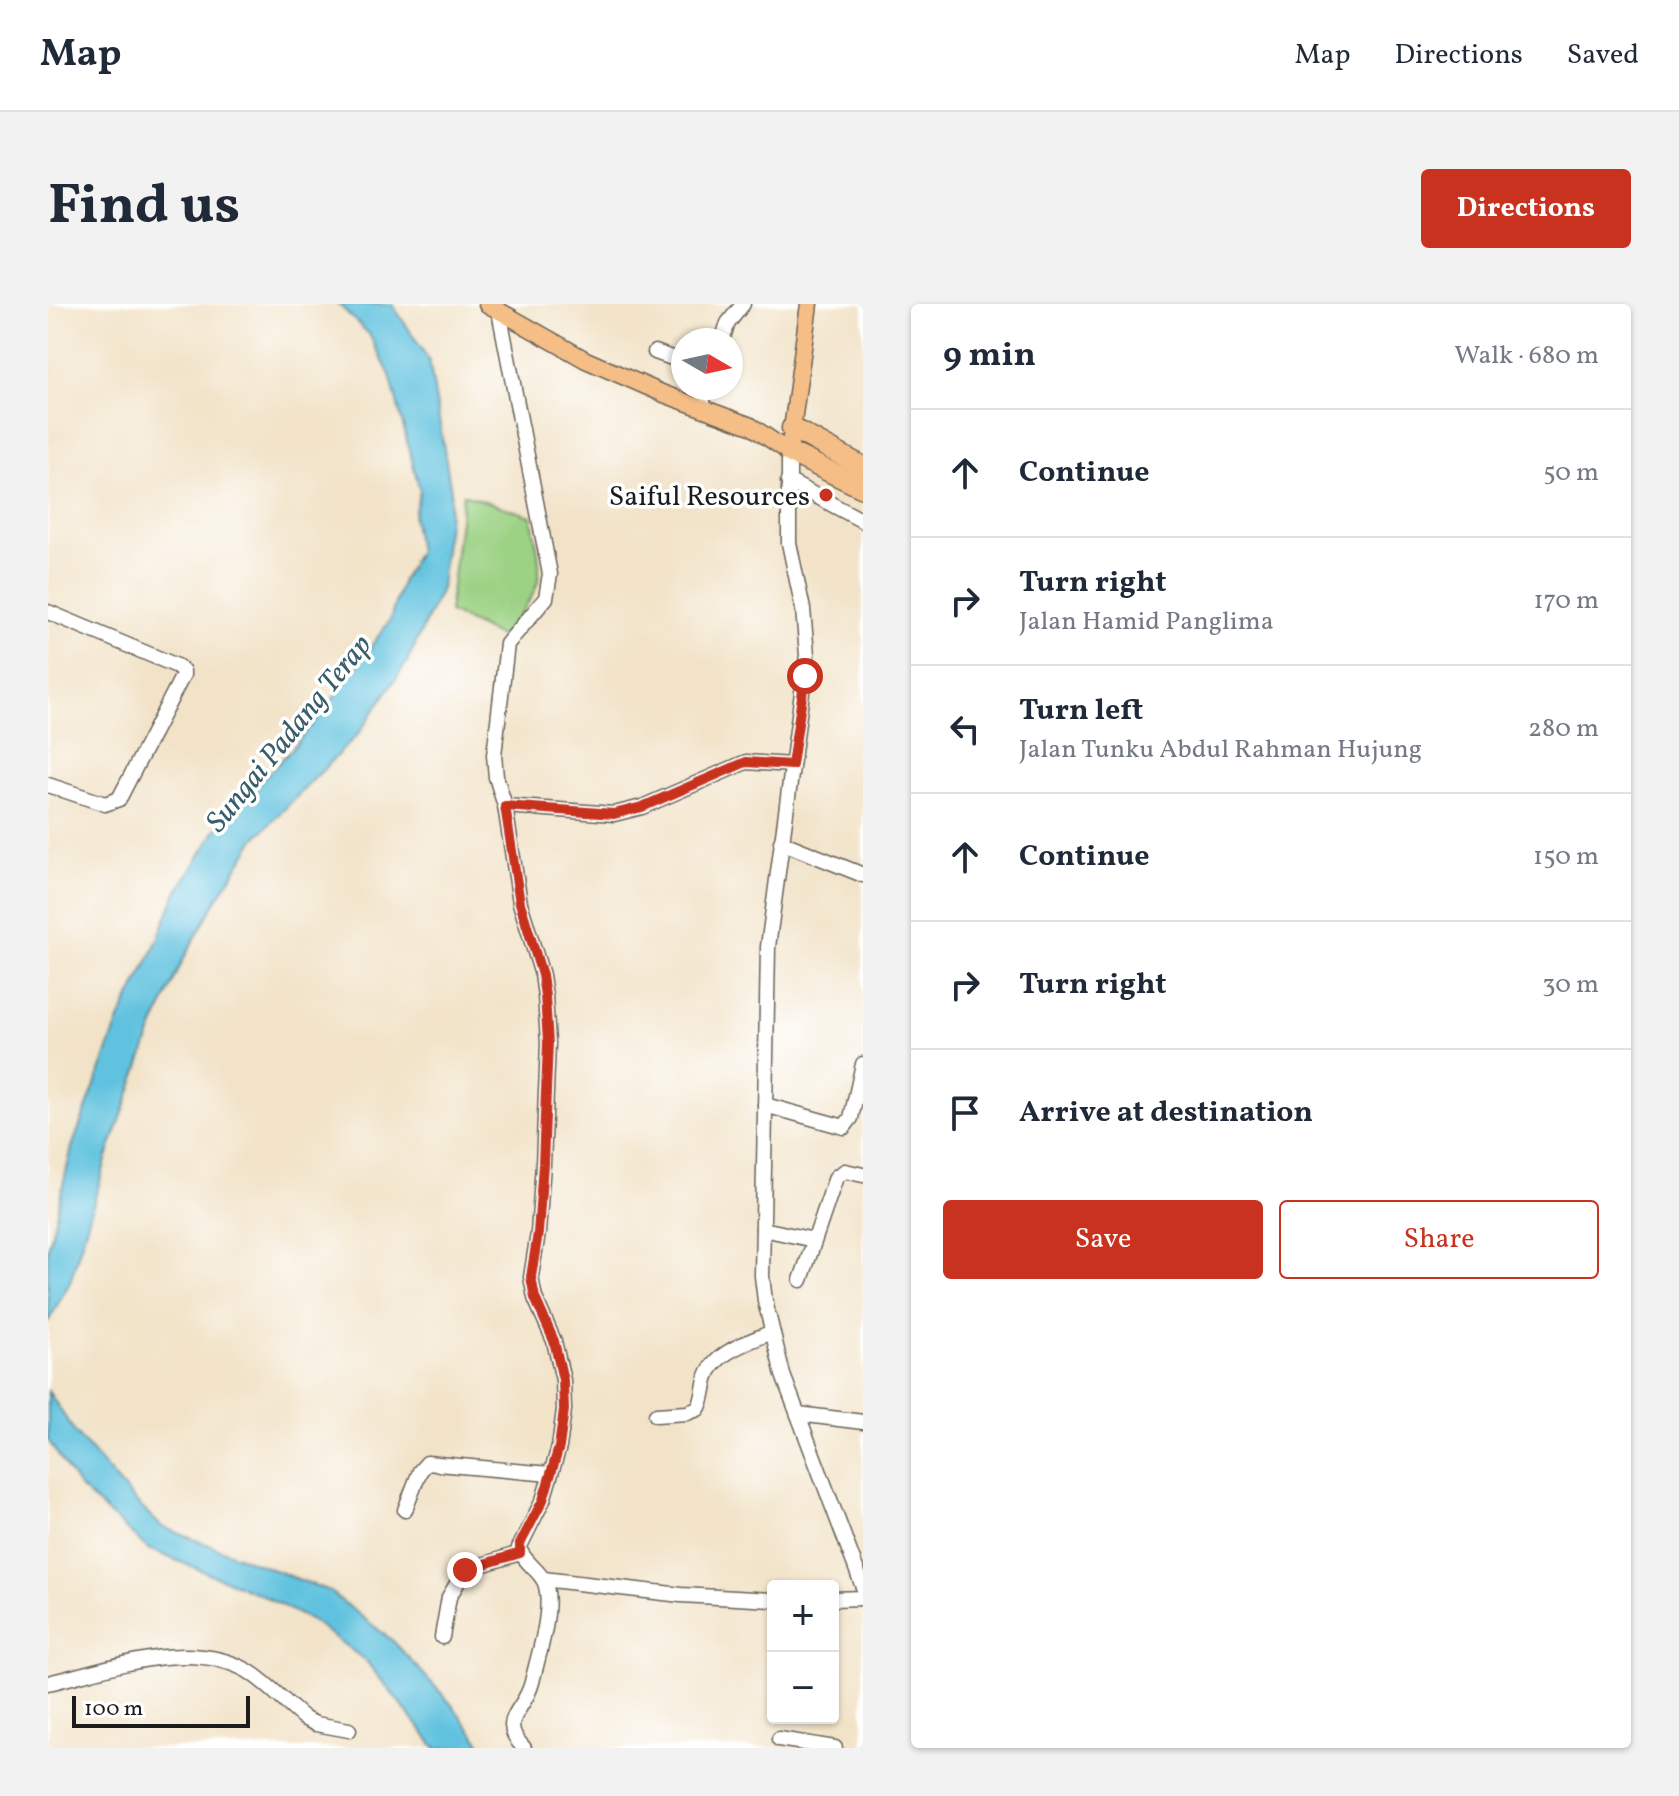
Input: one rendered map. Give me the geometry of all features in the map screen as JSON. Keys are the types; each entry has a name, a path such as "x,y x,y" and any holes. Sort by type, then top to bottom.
{"highway":[{"path":"792,428 863,467"},
{"path":"789,452 863,488"}],"main road":[{"path":"493,306 598,365 664,394 751,426 789,452 809,304"},
{"path":"751,426 792,428"}],"street":[{"path":"726,328 743,304"},
{"path":"493,306 550,583 546,598 511,637 505,657 494,765 505,806 520,903 542,975 548,1027 541,1203 531,1269 535,1298 554,1341 563,1380 564,1410 559,1447 543,1500 520,1544 520,1553 543,1579 548,1600 530,1689 512,1718 511,1732 524,1748"},
{"path":"655,352 671,358"},
{"path":"701,407 703,400"},
{"path":"789,452 789,543 807,642 768,947 763,1287 772,1332 798,1414 862,1580"},
{"path":"788,481 863,521"},
{"path":"48,612 177,666 183,675 119,799 105,804 48,785"},
{"path":"505,806 614,814 642,807 746,762 792,765"},
{"path":"781,842 863,875"},
{"path":"765,1105 844,1127 851,1118 863,1064"},
{"path":"801,1280 836,1177 845,1171 863,1175"},
{"path":"763,1229 814,1240"},
{"path":"656,1415 687,1413 698,1409 709,1371 716,1361 772,1332"},
{"path":"798,1414 863,1422"},
{"path":"405,1510 420,1471 427,1463 550,1474"},
{"path":"442,1637 449,1597 465,1570 520,1553"},
{"path":"543,1579 681,1595 767,1600"},
{"path":"839,1599 863,1598"},
{"path":"48,1683 166,1657 210,1657 233,1663 251,1673 305,1719 349,1730"},
{"path":"779,1739 835,1748"}],"green space":[{"path":"463,494 531,516 538,556 538,582 526,605 501,637 449,612"}],"water":[{"name":"Sungai Padang Terap","path":"338,304 392,304 429,360 451,491 441,589 407,662 359,733 254,840 182,962 152,1031 107,1157 70,1282 48,1322 48,1249 72,1147 119,1020 153,951 176,894 219,825 290,751 327,707 390,620 402,581 418,552 413,518 420,491 390,375 369,334"},
{"path":"48,1391 76,1434 162,1527 329,1591 393,1641 453,1706 484,1748 436,1748 366,1661 315,1623 262,1595 148,1549 79,1487 48,1440"}],"place":[{"name":"Saiful Resources","path":"826,495"}],"route":[{"path":"465,1570 520,1553 520,1544 543,1500 559,1447 564,1410 563,1380 554,1341 535,1298 531,1277 543,1164 548,1043 545,996 542,975 520,903 505,806 614,814 642,807 746,762 792,765 805,676"}]}
